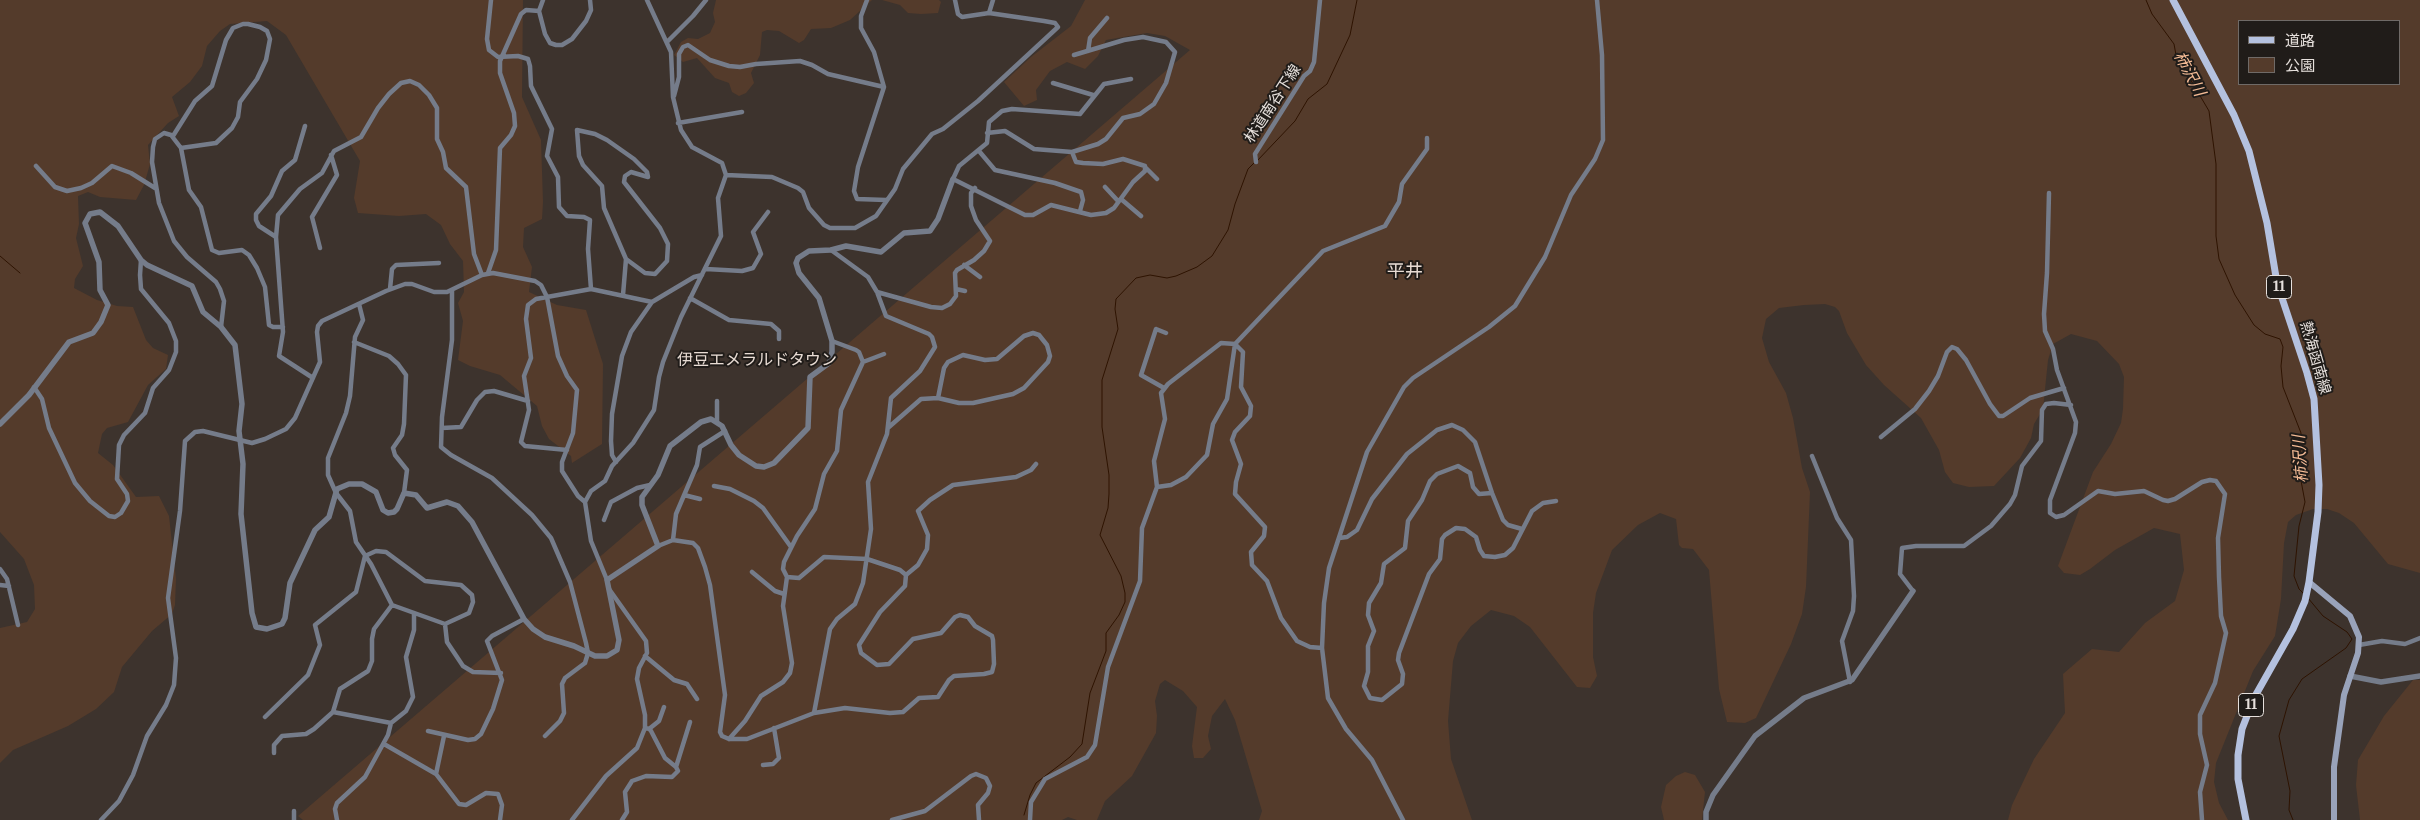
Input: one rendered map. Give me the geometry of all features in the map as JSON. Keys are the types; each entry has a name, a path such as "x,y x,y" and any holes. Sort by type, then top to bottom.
{"main road":[{"name":"熱海函南線","path":"2173,0 2234,115 2249,151 2266,223 2277,283 2308,373 2314,399 2319,485 2318,512 2308,586 2305,601 2293,629 2254,698 2242,729 2238,755 2238,779 2246,820"},
{"path":"2308,586 2350,616 2357,628 2359,644 2344,695 2334,767 2334,820"}],"street":[{"path":"491,0 487,44 491,52 498,56 518,56 529,62 531,86 552,129 546,156 558,178 559,207 567,216 584,216 590,220 588,249 591,289"},
{"path":"543,0 539,11 547,39 550,43 562,45 572,39 586,21 591,10 590,0"},
{"path":"404,493 416,496 427,508 447,502 465,512 524,619 539,634 595,656 607,656 614,653 619,645 610,589 591,541 585,502 591,491 605,481 616,462 633,442 654,410 661,368 690,298 721,236 718,198 726,175 722,162 692,147 678,123 673,97 671,52 668,41 647,0"},
{"path":"668,41 706,0"},
{"path":"867,0 861,16 861,28 874,52 884,87 858,166 854,191 857,199 886,200"},
{"path":"726,175 772,177 798,188 803,192 809,208 830,228 849,230 860,226 880,212 903,169 932,134 948,126 978,101 1058,27 1056,23 989,13 962,17 958,14 955,0"},
{"path":"989,13 992,0"},
{"name":"林道南谷下線","path":"1256,162 1255,154 1304,76 1310,72 1314,62 1320,0"},
{"path":"1402,820 1372,760 1346,728 1328,698 1322,648 1325,586 1368,452 1404,387 1413,378 1502,318 1515,306 1540,266 1571,195 1596,159 1603,140 1602,55 1597,0"},
{"path":"488,273 496,250 500,204 499,152 515,126 514,112 500,73 500,61 521,14 526,10 539,11"},
{"path":"1088,50 1090,38 1107,18"},
{"path":"173,136 195,101 212,86 218,74 226,40 233,28 248,24 268,31 270,39 266,60 257,79 240,102 238,117 232,128 216,143 181,148"},
{"path":"987,133 1005,131 1034,149 1072,152 1098,144 1106,139 1123,118 1140,114 1154,104 1162,94 1175,52 1166,42 1143,38 1124,40 1074,55"},
{"path":"673,97 679,78 679,54 683,47 688,45 710,60 729,66 740,67 800,61 828,74 884,87"},
{"path":"658,546 642,501 650,485 658,475 673,443 704,420 717,422 725,431 731,445 745,460 759,467 769,466 808,428 810,377 829,363 832,341 819,298 799,273 796,263 804,253 852,246 871,252 881,252 904,232 930,231 938,219 959,166 987,143 989,122 1002,111 1012,109 1080,114 1093,95 1104,84 1130,79"},
{"path":"313,378 280,357 283,327 276,237 280,212 300,188 322,173 331,155 337,149 361,137 378,108 395,88 406,81 419,85 429,95 437,108 436,135 443,152 446,168 466,187 474,254 482,274"},
{"path":"1053,83 1093,95"},
{"path":"678,123 742,112"},
{"path":"276,237 259,226 256,214 271,196 282,171 295,160 305,126"},
{"path":"622,295 626,259 604,208 602,186 583,165 579,156 577,130 595,134 618,147 645,169 648,174 648,177 631,172 625,176 624,182 664,236 669,249 668,258 660,270 652,275 645,273 626,259"},
{"path":"221,327 224,307 222,294 216,282 187,257 174,241 155,188 152,162 154,141 164,133 173,136 181,148 189,190 201,208 212,250 219,253 242,250 249,255 258,268 265,287 269,325 283,327"},
{"path":"1156,487 1171,485 1186,477 1207,455 1211,444 1213,424 1226,404 1235,344 1322,251 1386,226 1399,202 1402,184 1427,149 1427,138"},
{"path":"978,151 995,170 1055,183 1081,192 1083,200 1080,211"},
{"path":"1072,152 1076,162 1103,164 1123,159 1142,165 1157,179"},
{"path":"320,248 312,217 337,175 331,155"},
{"path":"36,166 55,187 67,191 92,183 112,166 131,173 155,188"},
{"path":"953,179 975,188 1026,215 1033,215 1051,205 1091,215 1106,213 1114,208 1146,168"},
{"path":"1105,187 1140,216"},
{"path":"877,292 939,308 950,304 956,296 955,273 984,251 990,240 987,232 976,220 971,206 972,193 975,188"},
{"path":"2049,193 2045,331 2053,349 2057,370 2076,422 2075,433 2050,500 2050,513 2053,516 2064,515 2098,491 2116,494 2144,491 2168,501 2175,499 2202,482 2210,480 2216,481 2224,494 2218,538 2218,558 2221,616 2226,633 2215,683 2200,715 2200,734 2207,765 2200,792 2202,820"},
{"path":"0,424 24,401 69,342 97,330 108,306 100,290 100,262 85,229 86,217 95,212 105,215 125,235 141,260 192,286 203,312 233,340 237,351 242,404 240,440 243,464 240,503 242,534 252,613 256,626 267,629 282,624 285,618 290,583 315,530 330,517 339,488 349,484 367,485 376,492 382,510 388,513 394,512 397,509 404,493 407,470 395,455 394,448 402,435 404,424 406,375 402,368 389,356 354,342"},
{"path":"706,268 742,271 753,268 761,254 761,248 753,232 768,212"},
{"path":"814,713 828,636 833,624 858,599 871,529 868,482 889,427 891,398 920,371 934,347 929,334 886,316 877,292 868,277 831,250"},
{"path":"34,387 42,399 49,428 75,483 90,501 109,516 117,516 128,501 127,494 117,479 119,445 124,435 145,413 153,388 166,375 172,365 177,346 167,319 141,289 141,260"},
{"path":"390,290 392,269 396,265 439,263"},
{"path":"964,265 980,277"},
{"path":"101,820 119,801 133,776 147,736 166,705 174,685 176,658 168,598 180,511 185,441 198,431 257,442 286,429 295,418 321,357 318,326 327,318 390,290 409,284 434,292 452,290 482,274 503,273 535,281 541,285 547,297 558,356 567,376 575,384 577,390 576,418 562,462 562,471 578,496 585,502"},
{"path":"616,462 612,451 611,428 622,356 631,332 652,302 694,277 702,275"},
{"path":"567,450 522,444 522,433 529,410 524,376 531,358 526,309 531,301 591,289 652,302"},
{"path":"956,289 965,291"},
{"path":"452,290 452,340 441,447 444,451 492,478 532,515 551,538 565,568 578,605 588,653 585,663 565,678 562,684 564,713 560,721 546,736"},
{"path":"690,298 729,320 771,324 779,331 779,339"},
{"path":"359,304 363,320 354,342 348,409 328,458 328,475 336,493 350,511 353,536 364,556 392,606 445,624 461,618 471,610 473,598 466,588 456,583 425,581 386,552 376,551 364,556"},
{"path":"1164,388 1141,374 1148,359 1156,329 1166,333"},
{"path":"889,427 921,399 938,398 964,404 1013,394 1033,380 1048,362 1050,350 1039,335 1033,333 1027,334 997,359 985,360 970,356 958,356 948,362 944,368 938,398"},
{"path":"832,341 859,352 863,362"},
{"path":"1030,820 1032,802 1037,789 1045,779 1087,757 1095,745 1108,666 1140,581 1142,528 1156,487 1154,461 1165,419 1161,397 1164,388 1218,345 1225,342 1235,344 1244,352 1241,387 1251,406 1252,412 1232,436 1233,445 1241,464 1235,494 1244,506 1262,522 1265,531 1264,536 1251,552 1251,561 1267,581 1281,618 1297,641 1304,646 1322,648"},
{"path":"1881,437 1915,410 1938,376 1947,352 1952,347 1957,349 1966,360 1990,404 2000,416 2003,416 2030,398 2064,388"},
{"path":"729,739 761,696 783,682 790,673 792,663 784,611 787,577 783,566 791,547 815,509 824,474 838,446 840,412 863,362 884,354"},
{"path":"442,428 461,426 477,400 485,392 494,391 528,402"},
{"path":"717,401 717,422"},
{"path":"1706,820 1706,812 1713,795 1755,736 1804,698 1850,682 1913,591 1900,574 1902,548 1916,546 1964,546 1984,532 2010,504 2015,495 2022,466 2041,440 2042,410 2046,404 2071,405"},
{"path":"1339,538 1347,537 1357,530 1372,499 1407,454 1431,433 1445,426 1458,426 1475,442 1492,493 1505,523 1522,529"},
{"path":"672,540 676,514 697,465 700,447 725,431"},
{"path":"1812,456 1837,518 1851,540 1853,611 1842,641 1850,682"},
{"path":"607,580 658,546 672,540 687,541 693,543 698,548 709,580 725,695 720,732 722,736 729,739 747,739 814,713 853,707 898,713 919,698 938,697 949,680 954,676 992,672 994,664 994,640 964,615 956,616 936,636 913,639 895,660 886,666 878,665 861,653 859,645 861,640 880,612 905,586 906,575 918,565 927,549 928,535 918,511 930,500 960,483 1016,477 1031,470 1036,464"},
{"path":"1492,493 1479,494 1473,486 1470,473 1458,466 1437,474 1430,480 1422,500 1408,521 1404,548 1384,564 1381,584 1369,603 1368,615 1374,631 1368,646 1368,672 1364,691 1370,698 1382,700 1402,684 1403,674 1398,660 1398,653 1429,574 1440,559 1442,539 1445,534 1456,528 1469,530 1476,537 1481,553 1484,556 1495,557 1505,554 1513,548 1527,518 1538,505 1556,501"},
{"path":"604,520 611,502 638,488 650,485"},
{"path":"714,486 730,489 754,501 763,508 791,547"},
{"path":"684,495 700,499"},
{"path":"265,717 308,676 320,645 315,625 356,592 364,556"},
{"path":"787,577 799,578 824,557 866,559 900,570 906,575"},
{"path":"0,569 8,586 18,625"},
{"path":"752,572 775,591 784,594"},
{"path":"0,585 8,586"},
{"path":"610,589 641,632 647,648 637,679 647,728 665,758 676,767"},
{"path":"274,753 274,745 280,738 286,734 310,732 333,712 340,689 368,670 372,661 374,629 392,606"},
{"path":"333,712 391,723 403,715 412,702 406,657 414,630 414,614"},
{"path":"428,731 444,736 473,740 481,734 501,686 501,673 487,641 492,636 524,619"},
{"path":"445,624 447,642 463,666 473,672 501,673"},
{"path":"2359,644 2382,641 2406,644 2420,638"},
{"path":"645,656 674,680 688,684 696,699"},
{"path":"2350,676 2381,682 2420,676"},
{"path":"572,820 606,776 637,748 647,728 659,721 664,706"},
{"path":"622,820 627,812 625,792 632,781 646,776 674,776 678,771 676,767 690,722"},
{"path":"337,820 335,808 337,803 365,778 384,744 391,723"},
{"path":"763,765 773,764 779,758 774,728"},
{"path":"436,774 444,736"},
{"path":"384,744 436,774 459,804 466,805 486,793 498,794 502,805 500,820"},
{"path":"892,820 925,811 976,774 986,778 990,786 988,793 978,805 979,820"},
{"path":"294,811 294,820"}],"green space":[{"path":"0,0 523,0 522,97 541,140 543,202 542,219 524,228 523,247 532,267 529,292 557,305 586,310 603,364 602,444 572,463 571,456 549,439 542,426 537,406 500,375 470,366 458,360 463,321 458,303 464,292 463,261 450,244 441,225 426,214 399,216 358,213 354,198 360,161 286,35 267,21 230,24 220,31 207,46 202,66 190,82 172,97 179,116 168,123 148,145 150,164 144,185 136,200 100,197 88,192 78,196 79,224 76,238 83,266 75,279 74,288 97,300 117,306 133,307 146,340 153,348 168,355 166,369 148,385 128,422 107,428 102,434 98,453 113,465 136,497 159,496 169,516 176,579 175,605 172,614 152,631 122,667 114,692 96,709 68,726 13,750 0,763 0,628 27,622 35,609 34,585 24,559 0,532"},
{"path":"716,0 872,0 850,20 831,28 811,29 804,40 799,43 779,31 767,30 762,32 760,55 751,73 754,83 746,93 739,96 732,92 729,83 715,78 697,58 683,62 674,55 681,42 688,38 698,39 710,33 715,22 713,13"},
{"path":"882,0 939,0 941,2 938,13 921,14 908,13 900,5"},
{"path":"1085,0 2420,0 2420,573 2388,564 2354,523 2339,513 2327,509 2313,509 2296,515 2288,522 2284,543 2281,599 2275,636 2253,671 2216,763 2214,782 2219,803 2228,820 2008,820 2012,805 2034,759 2065,713 2063,674 2092,649 2119,652 2145,623 2175,601 2184,570 2180,534 2154,528 2115,550 2080,575 2064,573 2058,566 2093,472 2111,444 2121,423 2124,377 2119,364 2097,341 2071,334 2053,344 2048,360 2043,409 2034,424 2031,438 2020,458 1994,486 1969,487 1953,483 1945,472 1939,450 1921,418 1884,385 1866,365 1847,333 1839,311 1835,307 1825,304 1804,305 1779,308 1766,319 1762,338 1769,362 1786,393 1793,418 1802,468 1810,492 1806,587 1802,614 1791,644 1756,718 1745,723 1727,722 1719,689 1709,570 1693,549 1682,548 1679,545 1676,519 1660,513 1638,525 1612,550 1596,593 1593,613 1593,657 1597,676 1590,688 1577,687 1530,627 1514,616 1491,610 1471,626 1458,643 1453,661 1448,721 1451,759 1472,820 1259,820 1262,811 1235,720 1225,699 1212,716 1208,736 1211,749 1203,758 1194,758 1192,746 1197,707 1183,691 1165,680 1160,684 1155,701 1157,716 1156,733 1132,776 1105,801 1097,820 1077,820 1068,817 1062,820 303,820 298,816 1190,50 1165,36 1147,33 1106,40 1098,56 1085,69 1067,62 1050,71 1036,90 1037,100 1024,106 1004,82 1031,57 1071,26"},
{"path":"2413,680 2420,680 2420,820 2360,820 2356,785 2358,760 2384,716"},
{"path":"1685,772 1695,775 1705,792 1702,820 1664,820 1661,807 1666,785 1676,776"}],"waterway":[{"path":"1257,161 1295,121 1308,99 1327,84 1350,35 1357,0"},
{"name":"柿沢川","path":"2146,0 2152,14 2174,44 2176,55 2209,111 2216,164 2216,236 2219,259 2235,295 2254,325 2265,334 2280,339 2283,347 2281,366 2283,387 2301,433 2299,470 2305,502 2299,526 2294,576 2299,589 2303,593"},
{"path":"1024,815 1036,783 1070,757 1082,744 1090,693 1106,651 1106,633 1119,615 1125,602 1121,576 1100,535 1108,508 1109,494 1109,475 1102,427 1102,380 1118,329 1115,309 1116,299 1136,278 1150,275 1167,278 1176,276 1197,267 1212,256 1228,230 1248,169 1254,163"},
{"path":"0,256 20,273"},
{"name":"柿沢川","path":"2293,820 2289,810 2290,791 2279,736 2289,700 2302,679 2346,648 2352,639 2347,632 2323,616 2308,598"}],"district":[{"name":"平井","path":"1405,272"},
{"name":"伊豆エメラルドタウン","path":"757,360"}]}
